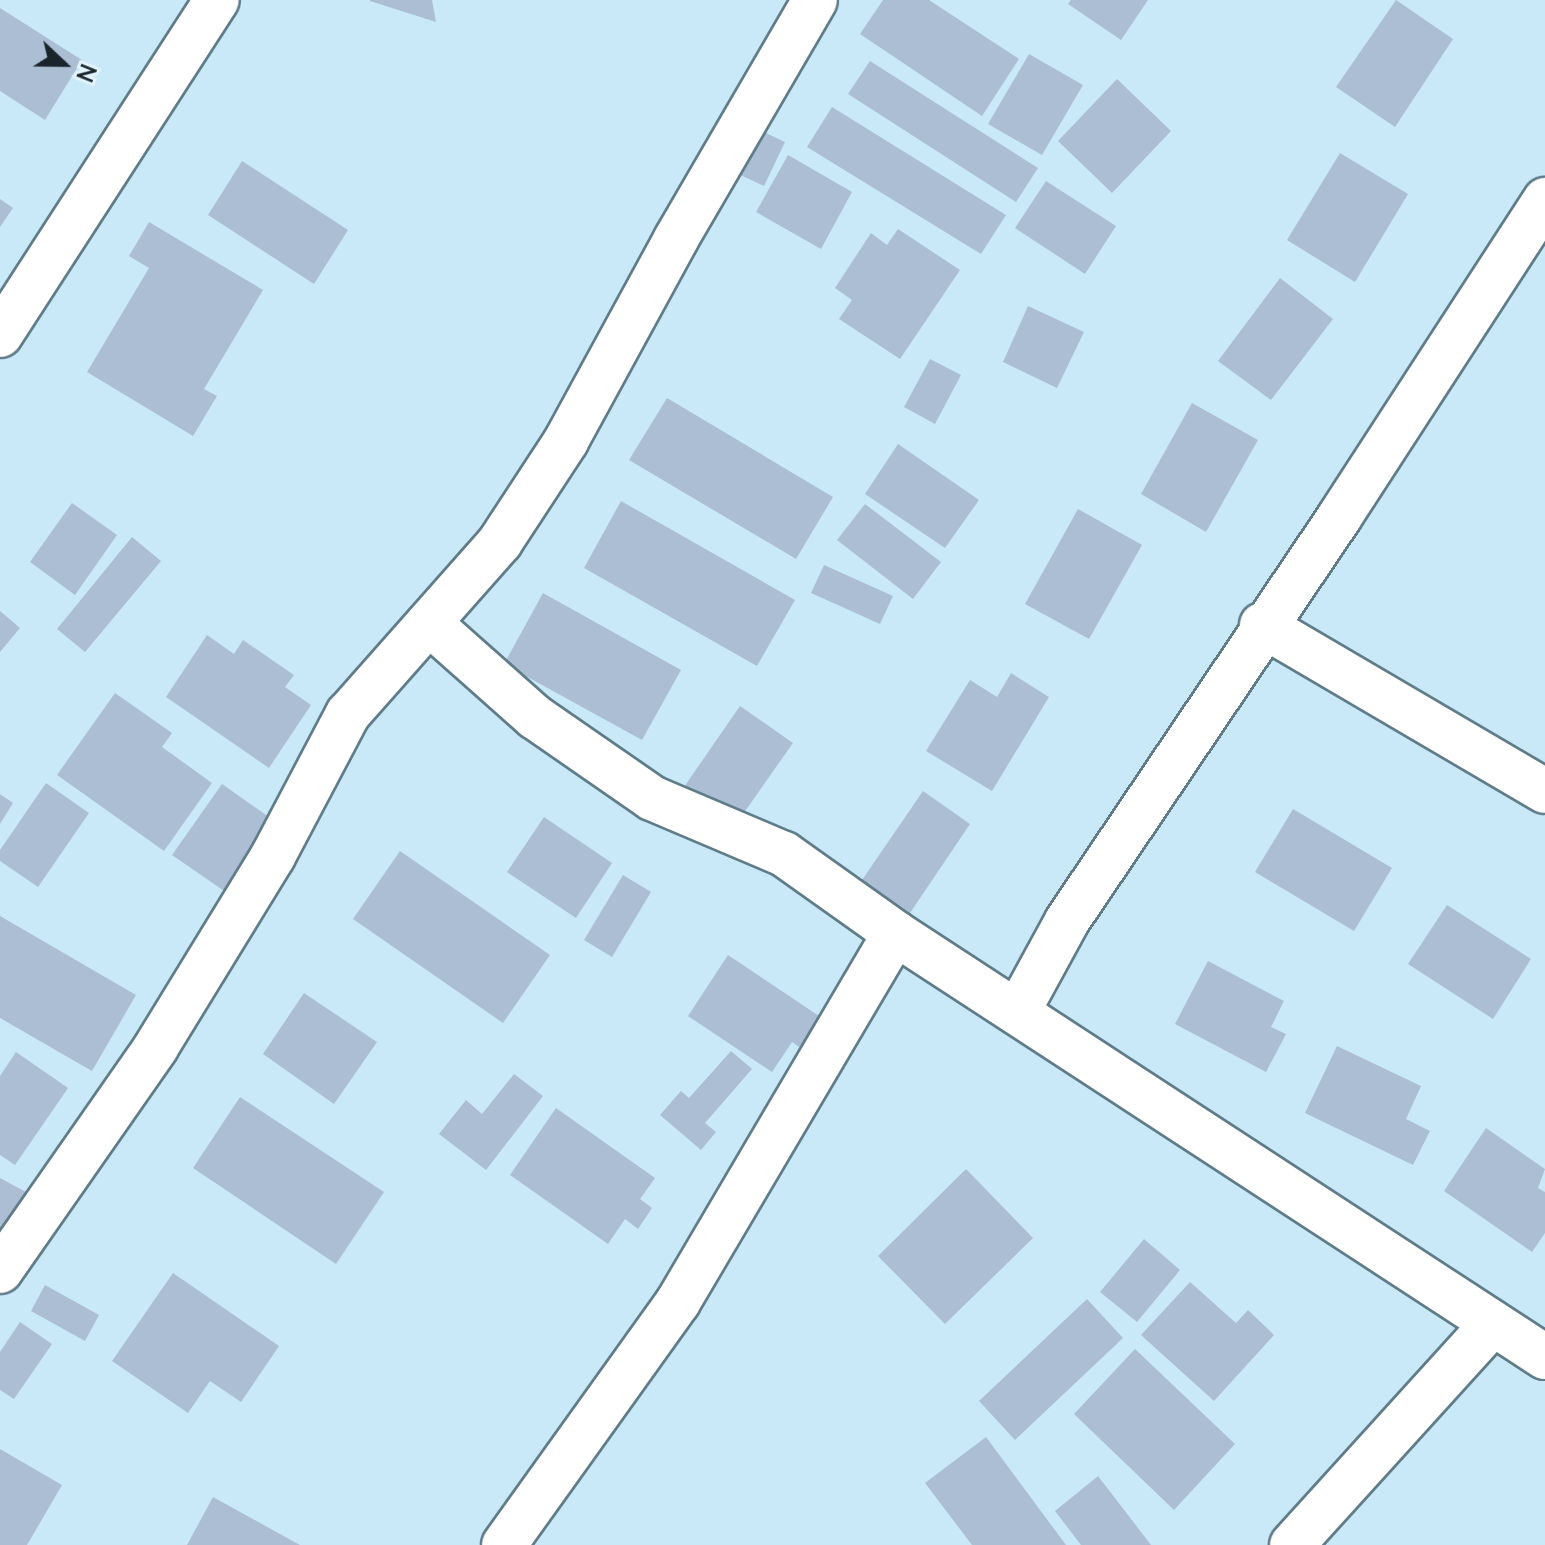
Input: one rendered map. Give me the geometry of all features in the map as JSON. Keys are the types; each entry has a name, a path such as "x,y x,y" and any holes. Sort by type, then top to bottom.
{"street":[{"path":"0,335 217,0"},
{"path":"0,1271 156,1047 273,856 348,714 500,542 566,441 676,239 815,0"},
{"path":"1018,1011 1067,921 1262,625 1340,516 1545,200"},
{"path":"429,623 535,717 652,798 784,854 895,933 1545,1357"},
{"path":"1262,625 1545,791"},
{"path":"504,1545 678,1302 895,933"},
{"path":"1292,1545 1493,1323"}],"building":[{"path":"432,0 436,22 370,1"},
{"path":"883,0 929,0 1019,59 982,116 860,34"},
{"path":"1071,0 1148,0 1121,40 1068,4"},
{"path":"1396,0 1453,39 1395,127 1336,87"},
{"path":"0,8 82,60 45,120 0,91"},
{"path":"1029,54 1083,85 1042,155 988,124"},
{"path":"870,61 1038,168 1016,202 848,94"},
{"path":"1117,79 1171,131 1112,193 1058,141"},
{"path":"832,107 1006,215 981,254 807,147"},
{"path":"755,128 785,142 764,186 734,172"},
{"path":"1340,153 1408,194 1355,282 1287,240"},
{"path":"788,155 852,192 821,249 756,212"},
{"path":"242,161 348,230 314,284 208,215"},
{"path":"1046,181 1116,226 1085,274 1015,228"},
{"path":"0,199 13,208 0,227"},
{"path":"149,222 263,290 204,389 217,396 193,436 87,372 149,268 129,256"},
{"path":"898,229 960,270 900,359 839,319 852,300 835,288 871,233 887,245"},
{"path":"1280,278 1333,319 1271,400 1218,361"},
{"path":"1028,306 1084,332 1057,388 1003,362"},
{"path":"930,359 961,375 935,424 904,407"},
{"path":"667,398 833,497 796,559 629,460"},
{"path":"1192,403 1258,440 1206,532 1141,494"},
{"path":"898,444 979,500 945,548 865,494"},
{"path":"621,501 795,600 757,666 584,568"},
{"path":"72,503 117,535 75,595 30,562"},
{"path":"865,504 941,562 913,599 837,540"},
{"path":"1078,509 1142,545 1089,639 1025,604"},
{"path":"132,537 161,561 85,652 57,629"},
{"path":"824,565 893,596 880,624 811,593"},
{"path":"543,593 681,670 642,740 504,664"},
{"path":"0,611 20,628 0,652"},
{"path":"207,635 234,654 243,640 294,675 285,687 311,705 269,768 166,697"},
{"path":"1011,673 1049,697 992,791 926,751 970,680 997,697"},
{"path":"115,693 172,733 162,747 212,783 164,851 57,775"},
{"path":"740,706 793,743 736,824 684,787"},
{"path":"46,783 89,813 38,887 0,861 0,850"},
{"path":"222,784 276,822 227,893 172,855"},
{"path":"923,791 970,824 910,913 862,880"},
{"path":"0,794 13,803 0,824"},
{"path":"1293,809 1392,868 1354,931 1255,872"},
{"path":"544,817 612,863 576,918 507,872"},
{"path":"400,851 550,955 503,1023 353,919"},
{"path":"623,875 651,892 612,957 584,940"},
{"path":"1447,905 1531,959 1493,1019 1408,964"},
{"path":"0,916 136,995 92,1071 0,1018"},
{"path":"728,955 825,1020 805,1051 792,1042 772,1072 688,1016"},
{"path":"1208,961 1284,1001 1271,1027 1286,1034 1266,1072 1175,1024"},
{"path":"304,993 377,1042 334,1104 263,1054"},
{"path":"1337,1046 1421,1086 1406,1119 1430,1131 1413,1165 1305,1113"},
{"path":"731,1051 752,1069 705,1123 716,1132 701,1150 660,1115 681,1091 689,1098"},
{"path":"16,1052 68,1088 15,1165 0,1155 0,1076"},
{"path":"514,1074 543,1096 486,1170 439,1134 466,1100 482,1114"},
{"path":"240,1097 384,1192 336,1264 193,1168"},
{"path":"556,1108 655,1178 640,1199 652,1208 638,1229 625,1219 608,1244 510,1175"},
{"path":"1486,1128 1545,1169 1538,1188 1545,1192 1545,1233 1532,1252 1444,1191"},
{"path":"966,1169 1033,1238 945,1324 878,1256"},
{"path":"0,1178 26,1192 0,1241"},
{"path":"1144,1239 1180,1270 1137,1322 1100,1292"},
{"path":"173,1273 279,1346 241,1402 210,1381 188,1413 112,1361"},
{"path":"1190,1282 1236,1323 1248,1310 1274,1335 1214,1401 1141,1335"},
{"path":"45,1285 99,1315 85,1341 31,1311"},
{"path":"1087,1299 1123,1338 1015,1440 979,1401"},
{"path":"20,1322 52,1344 14,1399 0,1390 0,1352"},
{"path":"1135,1349 1235,1444 1174,1510 1074,1414"},
{"path":"986,1437 1066,1545 972,1545 925,1483"},
{"path":"0,1449 62,1485 27,1545 0,1545"},
{"path":"1098,1476 1151,1545 1081,1545 1055,1511"},
{"path":"213,1497 300,1545 187,1545"}]}
